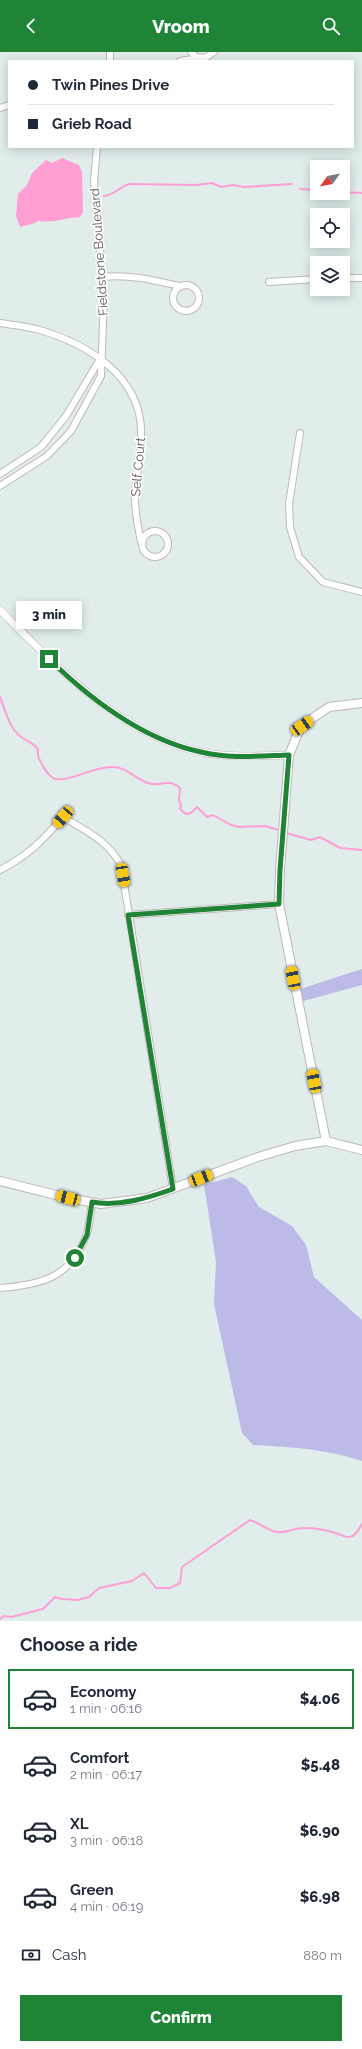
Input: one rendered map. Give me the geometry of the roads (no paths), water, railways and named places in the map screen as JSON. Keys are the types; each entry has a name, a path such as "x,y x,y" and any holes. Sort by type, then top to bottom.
{"main road":[{"path":"326,1140 279,904 289,755 302,726 329,707 362,703"},
{"path":"0,1181 68,1198 101,1204 147,1198 258,1157 295,1146 326,1140 362,1150"}],"street":[{"path":"191,52 200,58"},
{"path":"187,60 209,57 214,52"},
{"name":"Fieldstone Boulevard","path":"0,486 47,456 70,431 101,376 104,324 102,277 94,181 97,148"},
{"path":"102,277 120,275 142,277 179,286 187,284 198,291 199,300 195,308 186,312 178,309 174,305 173,293 179,286"},
{"path":"350,278 362,278"},
{"path":"269,282 310,279"},
{"name":"Self Court","path":"0,324 35,329 80,345 101,358 124,381 138,408 142,436 135,493 135,513 141,542"},
{"name":"Fieldstone Boulevard","path":"0,474 41,447 66,416 101,358"},
{"path":"300,433 289,504 290,527 299,557 323,582 362,592"},
{"path":"157,531 164,536 167,547 162,554 154,556 146,553 141,542 149,532 157,531"},
{"path":"0,610 65,674 93,697 137,727 170,743 201,752 236,756 289,755"},
{"path":"0,870 20,860 40,843 63,817 99,839 113,851 121,865 173,1189"},
{"path":"128,915 279,904"},
{"path":"0,1288 28,1286 54,1277 75,1258 87,1235 92,1202"}],"waterway":[{"path":"104,196 111,194 129,184 196,185 212,183 221,187 233,185 244,187 292,184"},
{"path":"300,189 310,190"},
{"path":"350,192 362,193"},
{"path":"0,697 8,718 16,733 38,749 40,761 48,774 55,779 68,778 106,767 123,769 148,783 171,783 180,788 180,809 186,814 191,813 197,807 207,817 213,815 231,825 240,827 265,826 282,831"},
{"path":"286,833 311,840 320,837 340,848 362,850"},
{"path":"0,1619 4,1616 11,1617 43,1609 55,1597 78,1600 89,1597 99,1588 132,1581 144,1573 156,1588 170,1588 180,1583 182,1567 250,1520 277,1532 284,1532 298,1528 313,1528 348,1537 356,1534 362,1524"}]}
